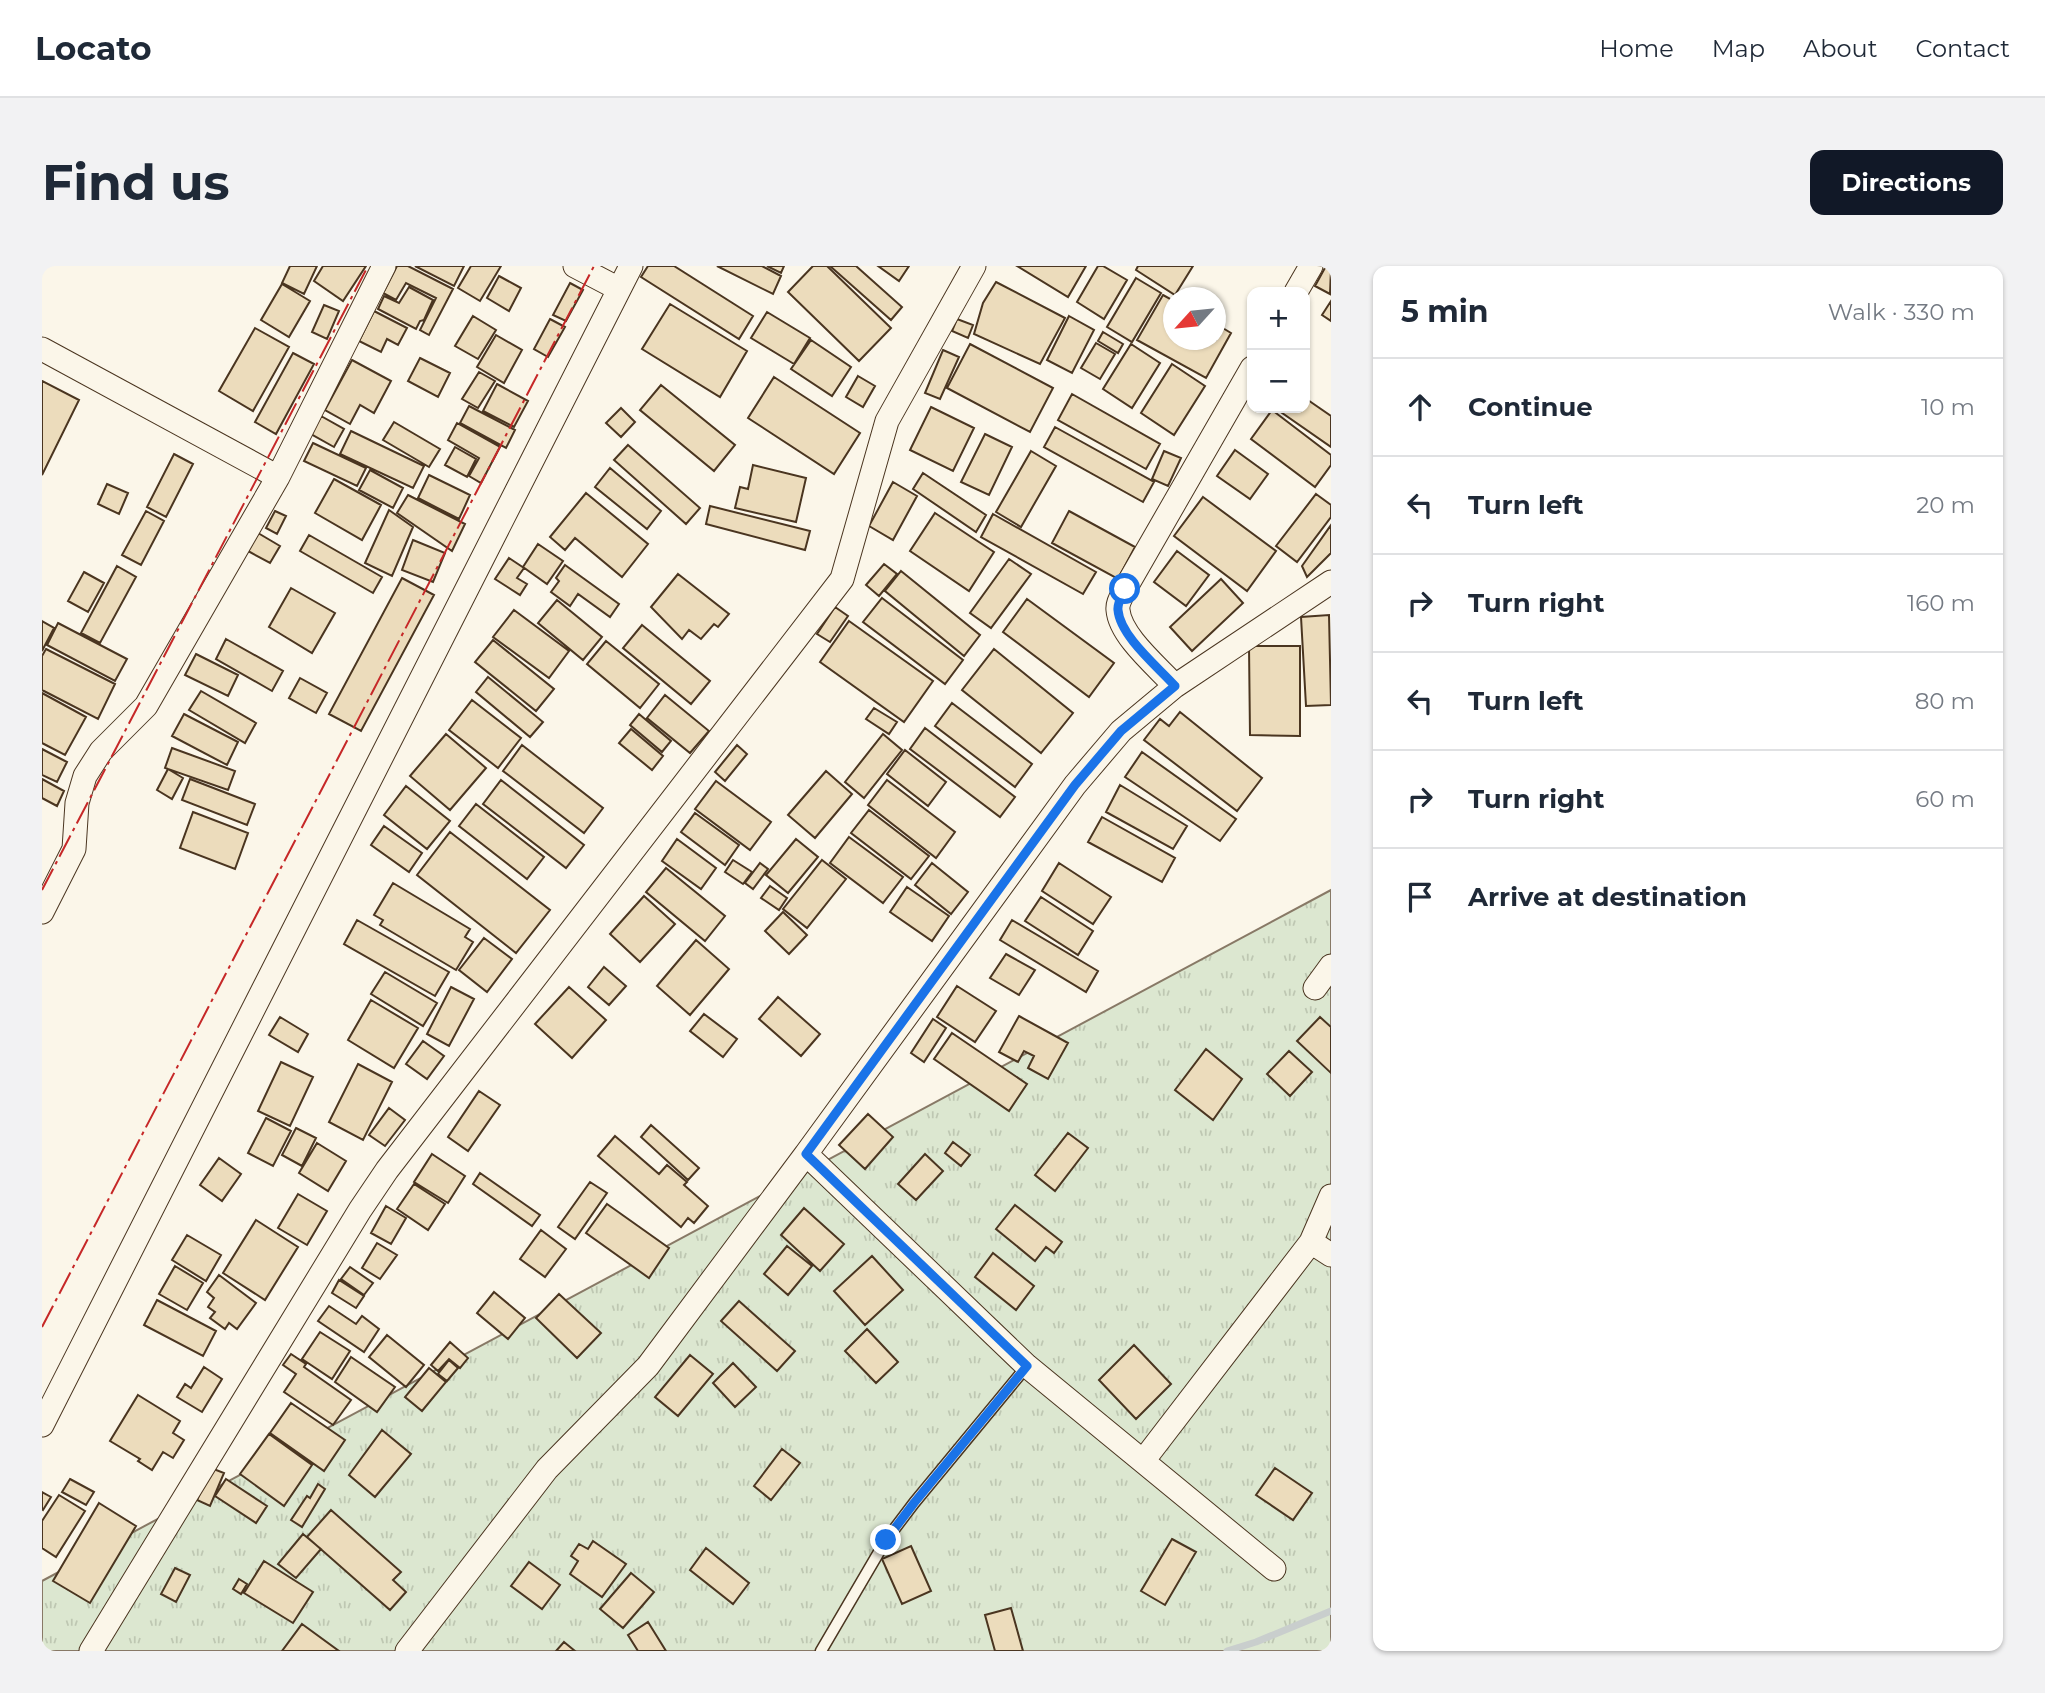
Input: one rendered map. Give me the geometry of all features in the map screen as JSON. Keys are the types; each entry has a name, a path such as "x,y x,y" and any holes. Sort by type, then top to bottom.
{"street":[{"path":"42,912 74,849 77,803 85,776 101,751 146,706 278,477 384,266"},
{"path":"575,266 620,289"},
{"path":"42,1425 631,266"},
{"path":"91,1651 373,1190 842,579 887,421 974,266"},
{"path":"1299,287 1311,266"},
{"path":"42,349 278,477"},
{"path":"1175,686 1120,623 1117,607 1247,377"},
{"path":"407,1651 547,1469 648,1366 1075,785 1121,731 1175,686 1331,582"},
{"path":"1315,988 1331,966"},
{"path":"806,1154 1027,1366 1274,1569"},
{"path":"1143,1461 1311,1242 1331,1196"},
{"path":"1311,1242 1331,1255"}],"lane":[{"path":"821,1651 886,1540 1027,1366"}],"green space":[{"path":"1331,890 1331,1651 42,1651 42,1581"}],"building":[{"path":"290,266 317,266 304,294 282,283"},
{"path":"323,266 366,266 343,301 314,281"},
{"path":"397,266 408,266 453,289 429,335 420,330 436,298 406,283 396,300 383,293"},
{"path":"415,266 464,266 454,286"},
{"path":"471,266 501,266 480,301 458,288"},
{"path":"648,266 674,266 753,316 739,339 641,277"},
{"path":"717,266 762,266 781,276 773,294"},
{"path":"767,266 784,266 781,273"},
{"path":"813,266 827,266 891,328 859,361 788,292"},
{"path":"830,266 856,266 902,307 891,320"},
{"path":"878,266 909,266 899,281"},
{"path":"1017,266 1086,266 1068,297"},
{"path":"1098,266 1103,266 1127,280 1104,319 1077,302"},
{"path":"1138,266 1193,266 1180,287 1163,287 1136,270"},
{"path":"1326,266 1331,268 1330,294 1315,286"},
{"path":"499,276 521,288 509,311 487,298"},
{"path":"1136,278 1161,293 1132,342 1107,327"},
{"path":"996,282 1065,318 1040,364 974,334 983,303"},
{"path":"570,283 583,290 566,321 553,315"},
{"path":"282,284 310,301 289,337 261,320"},
{"path":"409,287 433,300 424,320 420,321 416,329 378,309 384,296 399,303"},
{"path":"1163,295 1163,350 1222,350 1206,378 1137,340"},
{"path":"1331,301 1331,321 1322,315"},
{"path":"670,304 747,351 720,397 642,349"},
{"path":"324,305 339,311 327,339 312,332"},
{"path":"374,311 407,328 398,345 387,339 381,352 359,341"},
{"path":"767,312 810,338 794,364 751,338"},
{"path":"473,316 496,330 478,359 455,346"},
{"path":"1069,316 1094,330 1072,373 1047,360"},
{"path":"550,319 565,327 548,357 534,349"},
{"path":"957,319 973,325 968,338 952,331"},
{"path":"255,328 289,347 253,411 219,391"},
{"path":"1103,332 1123,344 1118,353 1098,341"},
{"path":"496,335 522,350 504,383 477,367"},
{"path":"811,340 851,367 832,396 791,369"},
{"path":"1096,343 1115,354 1100,379 1081,368"},
{"path":"970,344 1053,388 1030,432 947,388"},
{"path":"1131,344 1160,363 1132,408 1103,389"},
{"path":"943,350 959,357 940,399 925,393"},
{"path":"293,353 314,364 276,434 255,422"},
{"path":"420,358 450,373 438,397 408,381"},
{"path":"352,360 391,381 374,413 360,405 350,424 325,410"},
{"path":"1172,364 1205,386 1174,435 1141,413"},
{"path":"479,372 495,381 478,408 462,399"},
{"path":"858,376 875,386 863,407 846,397"},
{"path":"774,377 860,433 834,474 748,418"},
{"path":"42,381 79,400 42,475"},
{"path":"497,384 528,401 514,427 483,411"},
{"path":"661,385 735,445 714,471 640,410"},
{"path":"1072,394 1160,444 1146,469 1058,420"},
{"path":"1310,401 1331,416 1331,447 1282,413 1310,413"},
{"path":"469,406 515,430 506,448 460,423"},
{"path":"931,407 974,428 953,471 910,450"},
{"path":"621,408 635,422 621,437 606,423"},
{"path":"1270,413 1276,413 1331,455 1331,465 1315,487 1251,439"},
{"path":"321,416 344,429 334,447 311,434"},
{"path":"394,422 440,449 429,467 383,440"},
{"path":"457,423 500,447 481,483 469,476 479,458 448,440"},
{"path":"1055,427 1154,482 1143,502 1044,447"},
{"path":"351,431 424,466 413,488 340,454"},
{"path":"985,434 1012,447 989,495 961,482"},
{"path":"313,443 366,468 357,486 304,461"},
{"path":"628,445 700,508 686,524 614,460"},
{"path":"455,447 476,459 467,477 445,465"},
{"path":"1235,450 1268,474 1250,499 1217,476"},
{"path":"1031,451 1056,466 1021,527 996,512"},
{"path":"1164,451 1181,458 1168,486 1152,479"},
{"path":"174,454 193,464 166,517 147,507"},
{"path":"753,465 806,478 796,522 735,508 740,487 748,489"},
{"path":"610,468 661,511 647,529 595,487"},
{"path":"370,470 403,488 393,508 359,490"},
{"path":"923,473 986,515 976,532 913,489"},
{"path":"429,475 470,495 459,519 418,498"},
{"path":"334,479 381,505 362,540 315,513"},
{"path":"893,482 917,496 893,540 869,526"},
{"path":"107,484 128,493 119,514 98,504"},
{"path":"586,493 648,544 622,577 575,538 565,550 550,537"},
{"path":"1316,494 1331,505 1331,517 1297,562 1276,546"},
{"path":"408,495 465,524 452,551 397,513"},
{"path":"1203,497 1276,551 1247,591 1174,536"},
{"path":"710,506 810,531 805,550 706,524"},
{"path":"389,510 413,527 392,576 365,563"},
{"path":"146,511 164,521 141,565 122,555"},
{"path":"275,511 286,516 277,534 266,528"},
{"path":"1069,511 1135,547 1118,579 1052,543"},
{"path":"935,513 994,552 969,591 910,551"},
{"path":"993,514 1096,572 1083,594 981,537"},
{"path":"1331,525 1331,553 1307,577 1302,566"},
{"path":"258,533 280,546 270,563 248,551"},
{"path":"309,535 382,577 373,593 300,551"},
{"path":"413,540 445,553 433,582 402,570"},
{"path":"538,544 563,561 547,584 523,567"},
{"path":"1177,551 1209,575 1186,606 1154,582"},
{"path":"509,558 524,568 517,578 527,584 520,595 495,579"},
{"path":"1009,559 1031,574 991,628 970,613"},
{"path":"884,564 897,574 879,596 866,585"},
{"path":"565,565 619,604 610,617 578,594 570,606 551,592"},
{"path":"117,566 136,577 100,643 81,633"},
{"path":"901,571 980,635 964,656 885,591"},
{"path":"84,572 104,583 88,612 68,601"},
{"path":"678,574 729,614 718,627 714,624 701,639 689,630 682,639 651,607"},
{"path":"402,578 434,595 361,731 329,714"},
{"path":"1221,579 1243,603 1192,651 1170,627"},
{"path":"291,588 335,613 312,653 269,627"},
{"path":"882,598 963,660 945,684 863,622"},
{"path":"1027,599 1114,663 1089,697 1003,632"},
{"path":"557,600 602,637 583,660 538,623"},
{"path":"835,607 848,616 830,642 817,634"},
{"path":"514,610 569,651 549,678 493,637"},
{"path":"1329,615 1331,705 1306,706 1301,617"},
{"path":"42,621 54,628 42,651"},
{"path":"849,621 933,681 904,722 820,662"},
{"path":"58,623 127,659 115,681 47,645"},
{"path":"642,625 710,681 691,704 623,648"},
{"path":"226,639 283,671 272,691 216,659"},
{"path":"493,640 554,689 536,711 475,662"},
{"path":"606,641 659,684 640,708 587,664"},
{"path":"1249,646 1300,646 1300,736 1250,735"},
{"path":"46,649 115,684 98,719 42,690 42,656"},
{"path":"994,649 1073,713 1041,753 962,690"},
{"path":"196,654 238,675 228,696 185,675"},
{"path":"488,677 543,722 530,737 476,692"},
{"path":"300,678 327,693 316,713 289,698"},
{"path":"201,691 256,723 245,743 189,710"},
{"path":"42,693 86,717 65,755 42,743"},
{"path":"665,695 709,731 690,753 647,718"},
{"path":"472,700 521,738 498,768 449,730"},
{"path":"952,703 1032,764 1015,787 935,726"},
{"path":"874,708 897,722 889,734 866,719"},
{"path":"1180,712 1262,778 1237,811 1144,740 1160,719 1169,726"},
{"path":"184,714 238,742 227,765 172,736"},
{"path":"639,714 671,741 662,752 630,725"},
{"path":"925,728 1015,797 1000,817 910,749"},
{"path":"631,729 663,756 652,770 619,743"},
{"path":"446,734 486,768 450,810 410,776"},
{"path":"883,734 902,750 864,798 845,782"},
{"path":"522,745 603,808 584,833 503,771"},
{"path":"737,745 747,754 725,781 715,772"},
{"path":"172,748 235,771 228,790 165,768"},
{"path":"42,749 67,762 57,782 42,775"},
{"path":"905,750 946,782 928,806 887,774"},
{"path":"1142,752 1236,819 1220,841 1125,777"},
{"path":"168,769 183,778 172,799 157,790"},
{"path":"826,771 852,794 815,838 788,815"},
{"path":"42,779 64,791 57,806 42,798"},
{"path":"190,779 255,804 247,825 182,800"},
{"path":"501,780 584,845 566,868 483,804"},
{"path":"887,780 955,832 936,858 868,805"},
{"path":"716,781 771,822 750,850 695,809"},
{"path":"1120,785 1187,826 1173,849 1106,812"},
{"path":"406,786 450,821 427,849 384,815"},
{"path":"476,804 544,857 527,879 459,826"},
{"path":"869,810 929,856 911,879 851,833"},
{"path":"193,812 248,833 235,869 180,848"},
{"path":"695,813 739,845 725,865 681,832"},
{"path":"1102,817 1175,858 1162,882 1088,842"},
{"path":"384,826 422,853 409,872 371,845"},
{"path":"450,832 550,910 516,953 417,875"},
{"path":"849,837 903,877 883,903 830,863"},
{"path":"677,839 716,868 701,889 662,861"},
{"path":"796,839 818,857 788,893 766,875"},
{"path":"733,860 752,872 743,884 725,872"},
{"path":"822,860 846,879 807,928 783,909"},
{"path":"760,863 768,869 753,889 745,883"},
{"path":"932,863 968,892 951,914 915,885"},
{"path":"1059,863 1111,897 1093,924 1042,891"},
{"path":"666,868 725,916 705,941 646,892"},
{"path":"393,883 470,929 465,937 473,942 456,970 380,925 383,920 374,915"},
{"path":"770,886 787,898 779,910 761,898"},
{"path":"907,887 949,916 932,941 890,912"},
{"path":"644,896 675,924 640,962 610,934"},
{"path":"1041,897 1093,931 1078,955 1025,921"},
{"path":"783,912 807,935 789,954 765,931"},
{"path":"357,920 449,972 435,996 344,944"},
{"path":"1012,920 1098,971 1086,992 1000,940"},
{"path":"484,938 512,959 487,992 459,970"},
{"path":"696,940 729,969 690,1015 657,986"},
{"path":"1006,954 1035,970 1019,995 990,978"},
{"path":"604,967 626,986 609,1005 588,987"},
{"path":"385,972 437,1003 423,1026 371,994"},
{"path":"957,986 996,1011 975,1042 937,1017"},
{"path":"451,987 474,999 449,1046 427,1034"},
{"path":"569,987 606,1020 572,1058 535,1024"},
{"path":"778,997 820,1034 801,1056 759,1019"},
{"path":"371,1000 418,1028 394,1068 348,1040"},
{"path":"704,1014 737,1039 723,1057 690,1031"},
{"path":"1019,1016 1068,1043 1048,1079 1028,1068 1034,1056 1024,1051 1018,1062 999,1052"},
{"path":"280,1017 308,1034 298,1052 269,1035"},
{"path":"1320,1017 1331,1027 1331,1073 1297,1041"},
{"path":"933,1019 946,1028 924,1062 911,1053"},
{"path":"952,1033 1027,1084 1009,1111 934,1059"},
{"path":"423,1041 444,1056 427,1079 406,1064"},
{"path":"1206,1049 1242,1079 1213,1120 1175,1090"},
{"path":"1289,1051 1312,1072 1290,1096 1267,1074"},
{"path":"281,1062 313,1077 290,1126 258,1111"},
{"path":"358,1064 392,1082 363,1140 329,1122"},
{"path":"479,1091 500,1105 468,1151 448,1137"},
{"path":"389,1108 405,1120 385,1146 369,1135"},
{"path":"868,1114 893,1137 865,1169 839,1145"},
{"path":"266,1118 291,1131 273,1166 248,1153"},
{"path":"651,1125 699,1168 688,1180 641,1137"},
{"path":"296,1128 316,1138 302,1166 282,1155"},
{"path":"1068,1133 1088,1148 1055,1191 1035,1175"},
{"path":"615,1136 659,1174 667,1165 687,1182 684,1185 708,1206 694,1223 688,1218 681,1227 598,1156"},
{"path":"953,1142 970,1155 961,1166 945,1153"},
{"path":"317,1143 346,1161 328,1191 299,1173"},
{"path":"432,1154 465,1176 448,1203 414,1182"},
{"path":"925,1154 943,1171 916,1200 898,1184"},
{"path":"219,1158 241,1174 222,1201 200,1185"},
{"path":"480,1173 540,1215 532,1226 473,1184"},
{"path":"590,1182 607,1193 575,1239 558,1227"},
{"path":"414,1184 445,1204 428,1230 397,1209"},
{"path":"298,1194 327,1211 307,1245 278,1228"},
{"path":"607,1204 669,1248 649,1278 586,1233"},
{"path":"1015,1205 1062,1242 1054,1253 1046,1247 1035,1261 996,1229"},
{"path":"386,1206 406,1218 391,1244 371,1233"},
{"path":"804,1208 844,1244 820,1271 781,1235"},
{"path":"256,1220 298,1247 265,1300 223,1273"},
{"path":"541,1230 566,1249 545,1277 520,1259"},
{"path":"187,1235 221,1255 206,1281 172,1260"},
{"path":"377,1243 397,1255 380,1279 362,1268"},
{"path":"787,1246 812,1266 788,1295 764,1274"},
{"path":"993,1253 1034,1286 1016,1310 975,1277"},
{"path":"872,1256 903,1290 865,1325 834,1291"},
{"path":"175,1266 203,1283 187,1310 159,1294"},
{"path":"350,1267 373,1283 364,1295 341,1279"},
{"path":"219,1275 256,1303 237,1329 229,1323 225,1329 210,1318 215,1312 208,1307 214,1298 207,1292"},
{"path":"339,1280 364,1296 356,1308 332,1293"},
{"path":"494,1292 525,1318 508,1339 477,1313"},
{"path":"559,1294 601,1333 577,1358 536,1318"},
{"path":"157,1300 216,1331 203,1356 144,1325"},
{"path":"739,1301 795,1351 777,1371 721,1321"},
{"path":"329,1306 356,1324 362,1316 379,1329 364,1352 318,1321"},
{"path":"867,1329 898,1362 876,1383 845,1351"},
{"path":"320,1332 350,1351 332,1379 302,1359"},
{"path":"387,1335 424,1365 406,1387 369,1357"},
{"path":"450,1342 468,1358 460,1368 449,1359 438,1371 431,1365"},
{"path":"1134,1345 1171,1384 1136,1419 1099,1380"},
{"path":"291,1354 306,1364 304,1367 351,1400 333,1425 284,1392 296,1374 283,1365"},
{"path":"690,1355 713,1374 678,1416 655,1397"},
{"path":"351,1357 395,1387 377,1412 335,1382"},
{"path":"449,1360 458,1368 447,1381 438,1374"},
{"path":"733,1363 756,1387 735,1407 713,1383"},
{"path":"204,1367 222,1379 202,1412 177,1397 185,1384 191,1388"},
{"path":"429,1368 446,1382 422,1411 405,1397"},
{"path":"138,1395 180,1421 173,1433 184,1440 173,1458 163,1452 152,1470 138,1461 140,1459 110,1441"},
{"path":"291,1403 345,1440 324,1471 270,1433"},
{"path":"382,1430 411,1454 375,1497 349,1475"},
{"path":"269,1434 312,1465 284,1506 240,1474"},
{"path":"782,1449 800,1463 771,1500 754,1486"},
{"path":"211,1468 224,1473 210,1506 197,1500"},
{"path":"1275,1468 1312,1493 1293,1520 1256,1495"},
{"path":"70,1479 94,1492 86,1505 62,1492"},
{"path":"226,1479 267,1506 256,1523 215,1496"},
{"path":"318,1484 325,1489 302,1527 291,1520"},
{"path":"42,1492 51,1497 43,1510 42,1509"},
{"path":"59,1495 85,1511 56,1557 42,1548 42,1521"},
{"path":"99,1503 136,1526 90,1603 53,1581"},
{"path":"331,1510 401,1572 393,1580 406,1592 390,1610 307,1537"},
{"path":"303,1534 321,1549 296,1578 278,1564"},
{"path":"1172,1539 1196,1552 1165,1605 1141,1591"},
{"path":"593,1541 626,1564 602,1597 570,1574 578,1561 571,1556 579,1544 588,1549"},
{"path":"911,1546 931,1591 902,1604 882,1559"},
{"path":"706,1548 749,1583 733,1604 690,1570"},
{"path":"264,1561 313,1592 293,1623 244,1593"},
{"path":"529,1562 560,1585 542,1609 511,1586"},
{"path":"175,1568 190,1575 176,1602 161,1594"},
{"path":"631,1573 654,1592 623,1628 600,1609"},
{"path":"239,1579 247,1584 241,1594 233,1589"},
{"path":"1011,1608 1023,1651 995,1651 985,1615"},
{"path":"648,1622 666,1651 638,1651 628,1635"},
{"path":"302,1624 339,1651 282,1651"},
{"path":"564,1642 575,1651 556,1651"}],"waterway":[{"path":"1227,1651 1331,1611"}],"power":[{"path":"42,890 368,266"},
{"path":"42,1327 594,266"}],"route":[{"path":"886,1540 1027,1366 806,1154 1075,785 1121,731 1175,686 1120,623 1117,607 1125,589"}]}
